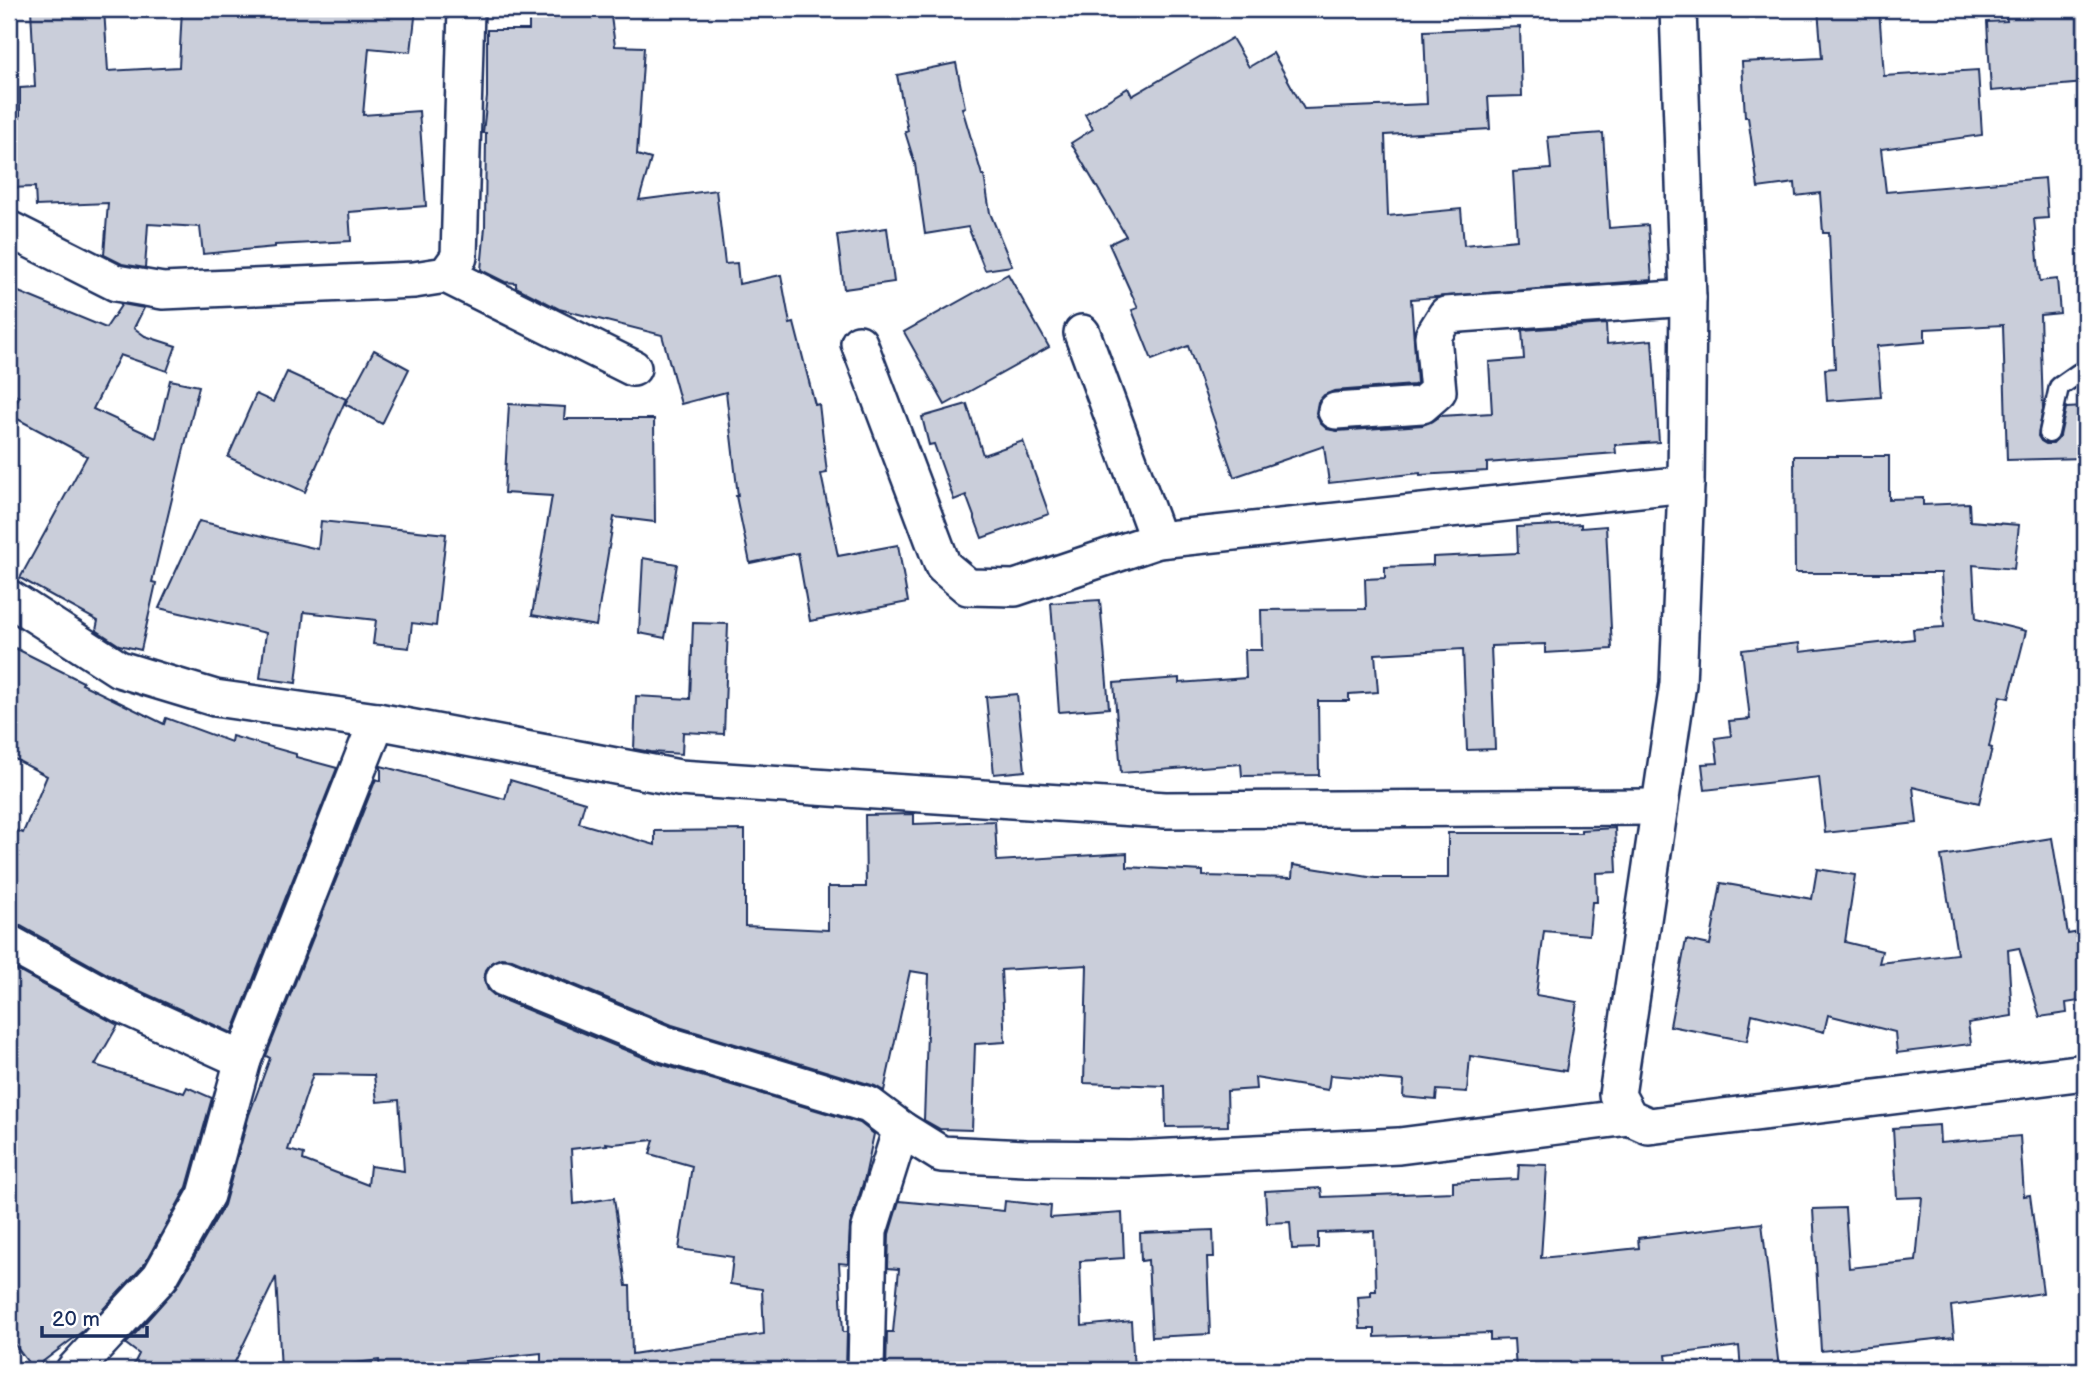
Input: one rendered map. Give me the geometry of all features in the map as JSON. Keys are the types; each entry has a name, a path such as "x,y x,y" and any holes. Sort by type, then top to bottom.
{"street":[{"path":"446,275 459,257 466,9"},
{"path":"1629,1117 1617,1094 1678,684 1686,484 1688,298 1678,9"},
{"path":"9,229 116,283 163,291 414,280 446,275 633,368"},
{"path":"1336,411 1422,405 1438,391 1433,336 1446,315 1688,298"},
{"path":"1082,333 1158,540"},
{"path":"859,343 943,566 968,587 1015,588 1158,540 1686,484"},
{"path":"9,598 119,670 215,698 377,722 679,778 1165,810 1659,807"},
{"path":"74,1370 160,1277 206,1195 243,1060 377,722"},
{"path":"9,943 120,1004 243,1060"},
{"path":"504,978 665,1044 869,1105 941,1154 1131,1159 1399,1146 1629,1117 1649,1126 2085,1072"},
{"path":"866,1370 869,1231 901,1129"}],"lane":[{"path":"2049,433 2059,387 2079,373 2085,372"}],"building":[{"path":"31,9 104,9 108,71 179,67 182,9 416,9 411,52 369,48 363,115 419,111 426,206 349,212 351,241 275,245 203,254 200,227 148,224 145,268 122,264 104,255 108,203 36,206 35,187 9,188 9,118 20,118 20,88 35,87"},
{"path":"571,9 610,9 615,46 644,47 637,155 651,159 639,200 716,190 725,264 737,263 739,284 781,275 790,324 794,323 815,405 819,404 827,473 821,474 838,556 898,545 908,602 810,621 798,553 750,563 736,496 726,392 681,404 662,335 559,309 516,287 516,283 505,282 481,270 485,227 486,133 483,133 487,97 487,30 529,30 529,15 572,15"},
{"path":"1818,9 1879,9 1884,76 1978,70 1982,135 1881,149 1886,192 2045,178 2048,218 2034,219 2040,281 2057,279 2060,313 2040,315 2043,409 2038,436 2046,444 2053,444 2060,436 2066,408 2085,407 2085,458 2007,460 2003,325 1925,329 1925,342 1877,346 1881,397 1827,401 1825,369 1835,368 1829,233 1823,233 1820,193 1796,196 1795,183 1758,188 1748,117 1745,117 1742,62 1822,58"},
{"path":"2005,9 2085,9 2085,83 1991,91 1987,22 2007,21"},
{"path":"1520,27 1522,96 1488,97 1490,129 1385,135 1388,216 1461,209 1464,245 1517,240 1513,172 1551,169 1548,137 1603,133 1609,228 1648,225 1652,280 1411,299 1417,383 1334,391 1324,395 1318,402 1316,413 1320,423 1327,429 1337,431 1423,425 1440,416 1492,413 1489,362 1524,359 1522,330 1606,324 1607,344 1652,340 1659,442 1615,445 1616,453 1487,463 1487,471 1420,473 1329,483 1324,446 1234,477 1188,346 1152,360 1132,310 1138,308 1109,244 1126,236 1071,143 1093,129 1085,114 1128,88 1132,96 1232,38 1249,67 1273,53 1304,109 1427,104 1424,31"},
{"path":"956,63 965,107 962,108 984,175 990,213 1012,266 985,270 968,227 925,234 915,164 905,132 908,131 897,75"},
{"path":"887,228 894,282 844,289 837,235"},
{"path":"1008,274 1049,347 945,405 904,332"},
{"path":"9,288 106,328 122,304 144,308 134,328 145,336 176,346 167,371 120,355 93,409 156,438 170,380 199,386 152,582 156,583 141,650 119,645 96,630 98,621 20,578 87,456 10,415 19,397 9,392"},
{"path":"374,350 409,369 382,424 345,404"},
{"path":"287,372 346,399 305,492 228,457 256,394 273,402"},
{"path":"509,404 565,407 564,419 654,419 655,522 614,517 596,626 532,615 552,496 504,493"},
{"path":"967,404 983,455 1023,441 1049,514 982,538 966,495 954,500 934,444 929,445 922,417"},
{"path":"1794,456 1889,456 1889,499 1923,498 1923,505 1969,503 1970,521 2019,525 2014,569 1973,565 1976,619 2026,631 2009,698 2000,696 1989,747 1992,748 1979,803 1913,787 1917,823 1825,833 1819,777 1705,790 1702,764 1718,763 1715,738 1731,736 1729,721 1750,719 1742,650 1799,643 1800,652 1914,639 1913,629 1944,627 1941,573 1795,573"},
{"path":"199,521 318,549 321,521 446,534 436,626 412,623 409,648 373,644 376,620 304,612 296,683 260,678 266,633 159,608"},
{"path":"1581,524 1581,528 1606,526 1612,649 1545,653 1545,644 1491,646 1495,749 1467,750 1463,649 1375,654 1378,692 1349,694 1349,701 1318,701 1319,775 1242,776 1241,764 1121,773 1114,683 1179,678 1179,683 1246,678 1245,650 1262,650 1261,610 1366,609 1365,579 1385,578 1385,567 1433,565 1433,557 1518,553 1517,527"},
{"path":"643,558 677,564 665,638 639,633"},
{"path":"1100,600 1109,708 1059,712 1051,603"},
{"path":"693,623 728,624 724,734 683,732 682,754 634,749 636,696 690,699"},
{"path":"9,645 164,724 166,718 231,742 232,736 337,768 232,1033 129,986 19,925 9,923 9,828 23,833 47,776 9,756"},
{"path":"1017,694 1025,771 994,774 986,697"},
{"path":"381,766 505,799 510,780 585,802 579,823 655,845 655,831 745,830 745,926 828,930 828,887 866,887 865,815 914,814 914,824 995,821 997,861 1127,853 1127,867 1203,871 1203,876 1292,878 1293,865 1375,878 1448,878 1448,833 1581,833 1581,830 1615,828 1617,872 1596,873 1597,902 1592,902 1589,935 1544,931 1536,995 1577,1002 1566,1071 1470,1056 1467,1092 1437,1090 1436,1100 1403,1097 1404,1081 1330,1075 1328,1090 1255,1078 1256,1089 1227,1091 1228,1126 1166,1127 1165,1086 1084,1083 1087,965 1001,970 1005,1042 975,1044 972,1130 940,1129 924,1120 929,974 910,971 884,1091 672,1025 512,959 501,958 492,962 486,970 484,980 488,990 496,997 657,1063 860,1123 874,1134 865,1177 850,1225 848,1264 839,1263 843,1332 847,1332 846,1370 541,1368 541,1353 438,1364 438,1370 380,1370 379,1360 323,1367 323,1370 281,1370 276,1277 231,1370 131,1370 139,1354 126,1344 177,1287 224,1205 249,1115 270,1058 266,1056 376,779 381,781","holes":["313,1074 374,1075 377,1102 399,1100 404,1171 370,1166 368,1185 303,1160 304,1154 288,1150","654,1140 650,1154 692,1166 679,1249 733,1257 730,1284 762,1289 764,1334 632,1354 630,1286 626,1286 614,1198 574,1204 571,1149 607,1145 606,1143"]},
{"path":"2052,838 2068,934 2085,931 2085,1000 2066,1003 2067,1013 2040,1017 2019,948 2008,950 2012,1016 1968,1023 1971,1044 1897,1053 1895,1032 1828,1015 1824,1032 1752,1014 1747,1041 1670,1026 1686,940 1710,945 1721,883 1812,899 1817,869 1855,875 1845,942 1882,951 1879,963 1957,954 1941,856"},
{"path":"9,966 118,1025 95,1065 184,1093 187,1087 212,1098 187,1187 144,1265 83,1331 33,1369 9,1337"},
{"path":"1939,1125 1940,1143 2020,1136 2024,1196 2030,1195 2043,1293 1951,1306 1954,1337 1821,1351 1813,1209 1845,1208 1849,1268 1916,1261 1922,1197 1897,1198 1893,1128"},
{"path":"1519,1164 1547,1165 1541,1258 1639,1248 1638,1238 1762,1223 1779,1368 1741,1370 1739,1346 1666,1355 1668,1370 1516,1370 1514,1339 1490,1340 1490,1333 1375,1337 1375,1329 1360,1329 1358,1297 1371,1296 1371,1291 1376,1291 1374,1231 1318,1233 1318,1248 1292,1249 1290,1222 1267,1223 1265,1191 1321,1188 1322,1197 1453,1192 1453,1182 1518,1179"},
{"path":"899,1201 1004,1211 1005,1201 1051,1206 1050,1218 1122,1213 1124,1258 1080,1261 1082,1326 1131,1321 1134,1370 886,1370 887,1332 893,1332 899,1269 888,1268 889,1234"},
{"path":"1213,1230 1214,1257 1207,1257 1210,1334 1152,1337 1148,1260 1141,1261 1140,1233"}]}
